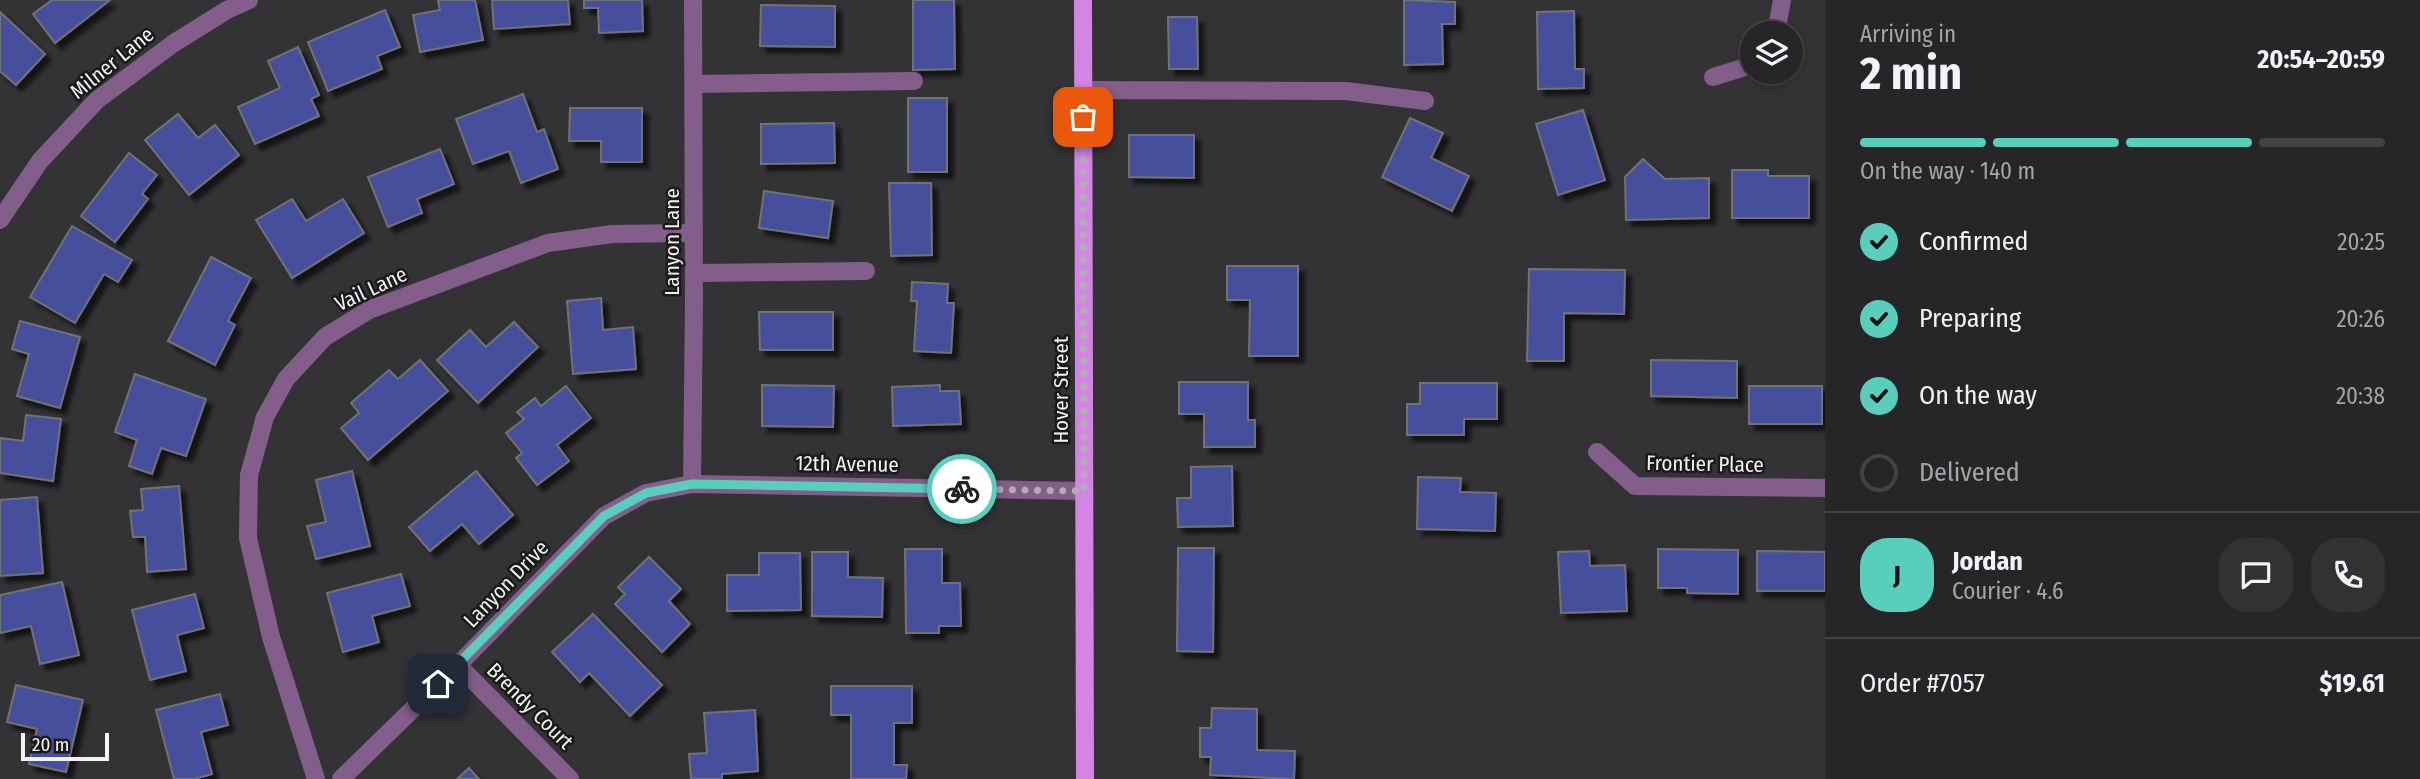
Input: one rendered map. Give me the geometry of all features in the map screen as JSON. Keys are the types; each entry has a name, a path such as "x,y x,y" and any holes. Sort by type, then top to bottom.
{"main road":[{"name":"Hover Street","path":"1083,0 1085,779"}],"street":[{"name":"Milner Lane","path":"0,220 40,160 97,100 225,5 249,0"},
{"name":"Lanyon Lane","path":"692,484 693,0"},
{"path":"1778,21 1782,0"},
{"path":"1713,77 1740,69"},
{"path":"694,84 914,81"},
{"path":"1083,90 1346,91 1425,101"},
{"name":"Vail Lane","path":"316,779 271,637 248,538 249,475 265,417 286,379 325,337 369,310 548,243 612,234 694,233"},
{"path":"694,273 866,271"},
{"name":"Frontier Place","path":"1597,452 1635,486 1825,488"},
{"name":"12th Avenue","path":"692,484 1084,491"},
{"name":"Lanyon Drive","path":"341,779 457,666 604,516 646,493 692,484"},
{"name":"Brendy Court","path":"457,666 570,779"}],"building":[{"path":"52,0 110,0 55,43 33,14"},
{"path":"438,0 475,0 483,40 420,52 413,15 440,10"},
{"path":"492,0 568,0 570,24 494,29"},
{"path":"584,0 642,0 643,31 599,33 598,8 584,8"},
{"path":"913,0 954,0 955,69 913,70"},
{"path":"1404,0 1455,2 1455,24 1442,24 1443,64 1404,65"},
{"path":"761,5 835,6 835,47 760,46"},
{"path":"385,10 400,47 377,56 382,69 328,91 308,42"},
{"path":"1574,11 1575,69 1584,69 1584,88 1538,89 1537,12"},
{"path":"0,12 45,54 16,85 0,71"},
{"path":"1168,17 1197,17 1198,69 1169,69"},
{"path":"298,47 319,95 311,99 319,116 255,144 238,107 280,88 268,61"},
{"path":"523,94 537,132 544,129 558,169 521,183 509,151 473,164 456,119"},
{"path":"908,98 947,98 947,172 908,172"},
{"path":"570,108 642,108 642,162 601,162 601,141 569,141"},
{"path":"1583,110 1605,180 1558,195 1536,124"},
{"path":"178,114 198,138 215,125 239,155 189,195 145,140"},
{"path":"1410,118 1443,133 1431,158 1469,176 1452,211 1382,177"},
{"path":"834,123 835,163 761,164 761,124"},
{"path":"1129,135 1194,135 1194,178 1129,177"},
{"path":"440,149 454,184 417,199 422,213 388,227 368,177"},
{"path":"129,153 157,175 142,194 148,199 115,242 81,216"},
{"path":"1643,159 1665,179 1709,178 1709,218 1626,220 1625,177"},
{"path":"1732,170 1768,170 1768,176 1809,176 1809,218 1732,218"},
{"path":"889,183 931,183 932,255 891,256"},
{"path":"764,191 833,201 828,238 759,228"},
{"path":"292,199 306,221 343,199 364,233 292,278 256,220"},
{"path":"72,226 132,260 118,282 104,274 75,323 30,297"},
{"path":"211,257 251,278 228,321 235,325 215,365 168,341"},
{"path":"1227,266 1298,266 1298,356 1249,356 1250,300 1227,300"},
{"path":"1529,269 1625,270 1624,314 1564,313 1564,361 1527,361"},
{"path":"912,282 948,284 947,303 954,303 951,353 914,351 917,301 911,301"},
{"path":"601,298 603,330 633,327 636,369 573,374 567,301"},
{"path":"759,312 833,312 833,350 760,350"},
{"path":"20,321 80,337 60,408 17,396 29,354 12,349"},
{"path":"514,322 538,347 478,403 437,360 470,330 486,347"},
{"path":"420,360 448,391 368,460 341,428 359,413 351,403 389,370 398,379"},
{"path":"1651,360 1737,361 1737,398 1651,396"},
{"path":"135,374 206,399 186,456 161,448 152,474 129,466 137,440 115,432"},
{"path":"1179,382 1248,382 1248,420 1255,420 1255,447 1204,447 1204,414 1179,414"},
{"path":"1420,383 1497,383 1497,419 1464,419 1464,435 1407,435 1407,404 1420,404"},
{"path":"762,385 834,386 833,427 762,426"},
{"path":"940,385 940,391 959,391 961,424 893,426 892,387"},
{"path":"566,386 591,418 557,445 569,461 537,485 516,458 522,453 506,433 524,419 517,412 535,398 541,406"},
{"path":"1749,386 1822,386 1822,424 1749,424"},
{"path":"26,415 61,419 53,481 0,473 0,438 23,441"},
{"path":"1232,466 1233,526 1178,527 1177,498 1191,498 1191,467"},
{"path":"352,471 370,546 316,559 307,526 326,522 316,480"},
{"path":"476,471 513,515 479,544 462,524 430,551 409,527"},
{"path":"1418,477 1461,478 1460,492 1496,493 1495,531 1417,529"},
{"path":"179,486 186,569 147,572 145,537 133,537 130,511 143,510 141,489"},
{"path":"37,497 43,573 0,576 0,500"},
{"path":"1178,548 1214,548 1213,652 1177,651"},
{"path":"905,549 942,549 942,583 960,583 961,626 939,626 939,633 906,633"},
{"path":"1658,549 1738,550 1738,594 1687,593 1687,588 1658,588"},
{"path":"1589,551 1590,566 1625,565 1627,611 1561,613 1558,552"},
{"path":"1757,551 1825,552 1825,591 1757,591"},
{"path":"812,552 848,552 848,577 883,578 882,617 812,616"},
{"path":"759,553 800,553 801,610 727,611 727,575 759,575"},
{"path":"649,557 681,589 669,601 690,624 662,652 615,604 625,594 618,587"},
{"path":"401,574 410,606 372,616 379,642 343,652 327,593"},
{"path":"62,582 79,655 40,664 31,626 0,633 0,595"},
{"path":"195,594 204,628 177,635 186,671 150,680 132,610"},
{"path":"593,614 662,685 630,716 589,673 580,682 552,652"},
{"path":"16,685 83,700 66,772 29,764 37,729 7,722"},
{"path":"831,686 912,686 912,723 894,723 894,765 907,765 906,779 851,779 851,715 831,715"},
{"path":"220,694 228,725 201,732 212,774 194,779 174,779 156,710"},
{"path":"1212,708 1257,709 1257,750 1295,751 1294,779 1210,775 1211,757 1200,757 1200,728 1211,728"},
{"path":"755,710 758,771 722,774 722,779 691,779 689,754 707,753 704,713"},
{"path":"469,768 479,779 457,779"}],"way so far":[{"path":"962,489 1084,491 1083,117"}],"route":[{"path":"438,684 604,516 646,493 692,484 962,489"}]}
